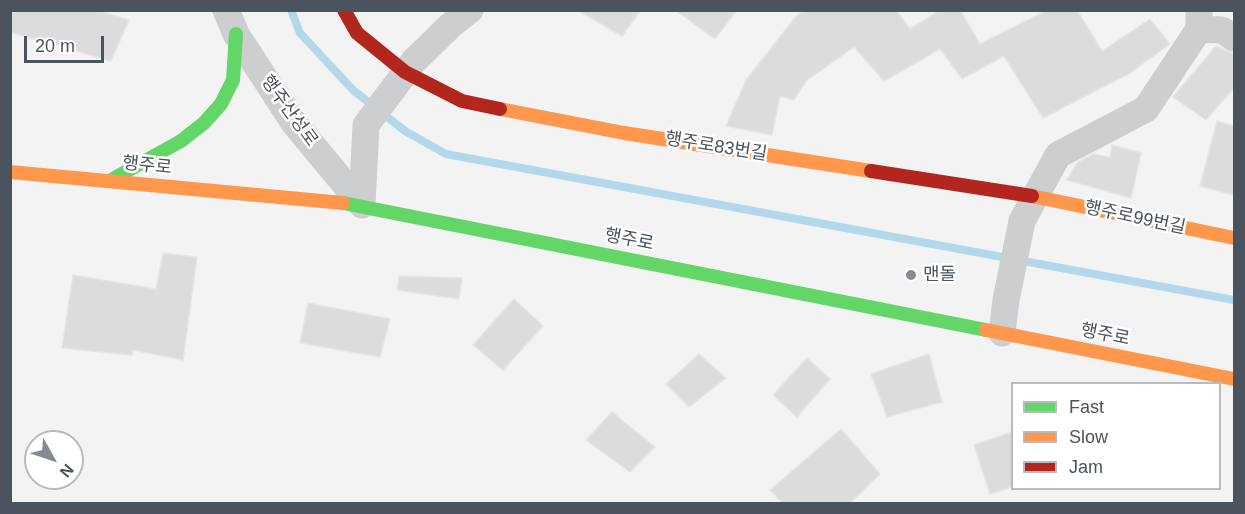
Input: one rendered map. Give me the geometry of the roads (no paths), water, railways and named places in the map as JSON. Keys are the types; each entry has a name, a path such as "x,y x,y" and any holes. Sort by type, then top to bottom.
{"main road":[{"name":"행주로83번길","path":"344,10 357,33 405,72 462,101 624,133 1035,197"},
{"path":"111,180 181,141 204,123 221,104 233,80 231,22"},
{"name":"행주로","path":"10,172 362,205 1234,379"},
{"name":"행주로99번길","path":"1035,197 1234,238"}],"street":[{"path":"362,205 366,125 405,72 451,25 470,10"},
{"path":"1002,333 1006,300 1022,221 1058,154 1146,109 1199,20 1234,38"},
{"name":"행주산성로","path":"231,22 294,123 362,205"}],"waterway":[{"path":"291,10 300,33 353,90 405,131 446,154 1234,300"}],"place":[{"name":"맨돌","path":"911,275"}]}
